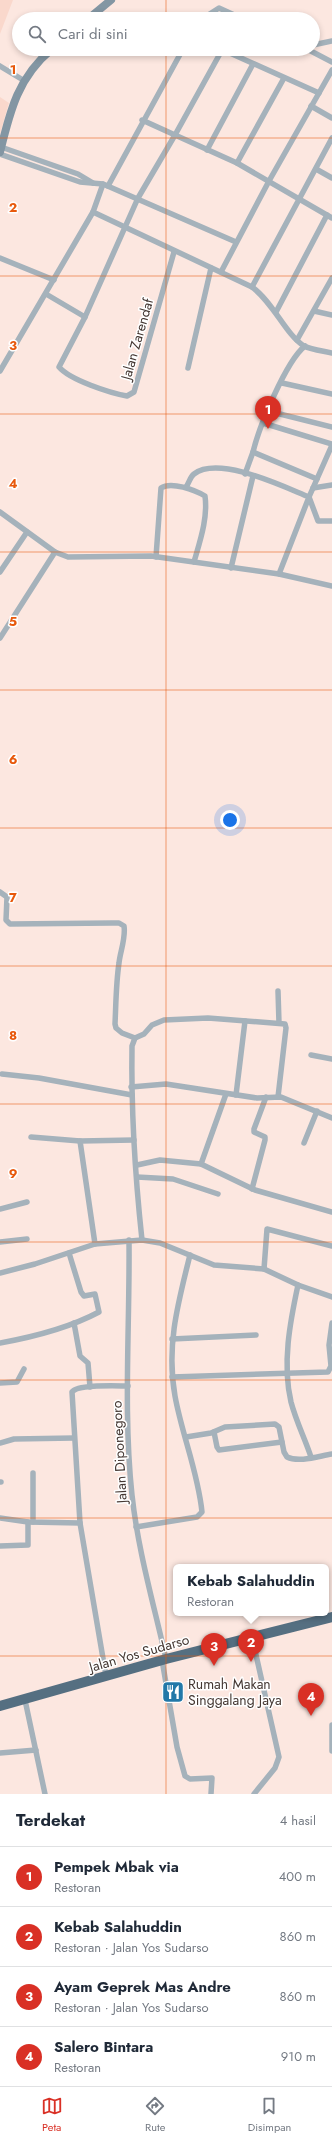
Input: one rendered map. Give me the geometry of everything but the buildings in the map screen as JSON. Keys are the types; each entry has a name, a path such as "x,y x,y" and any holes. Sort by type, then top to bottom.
{"highway":[{"name":"Jalan Yos Sudarso","path":"0,1706 327,1616"}],"main road":[{"path":"96,12 108,1"},
{"path":"0,151 11,112 23,80 33,66 44,56"}],"street":[{"path":"213,12 219,8 227,12"},
{"path":"320,44 332,41"},
{"path":"0,372 93,212 106,185 179,56"},
{"path":"46,294 84,317 138,198 175,135 217,56"},
{"path":"236,56 319,93"},
{"path":"320,56 332,62"},
{"path":"207,150 253,64"},
{"path":"0,66 23,80"},
{"path":"221,272 311,106 330,78 332,70"},
{"path":"237,163 284,78"},
{"path":"311,106 332,118"},
{"path":"142,120 237,163 330,217 276,312"},
{"path":"252,287 332,138"},
{"path":"0,151 78,174 93,183 106,185 138,198 236,242"},
{"path":"316,169 332,178"},
{"path":"93,212 174,252 252,287 262,294 297,340 305,346 332,353"},
{"name":"Jalan Zarendaf","path":"84,317 59,367 63,371 78,379 127,396 134,392 174,252"},
{"path":"0,258 54,280"},
{"path":"188,368 211,268"},
{"path":"297,340 332,278"},
{"path":"314,311 332,315"},
{"path":"245,474 268,411 294,357 305,346"},
{"path":"282,383 332,394"},
{"path":"268,411 332,427"},
{"path":"263,423 332,444 331,451 313,488 279,574"},
{"path":"253,452 317,479"},
{"path":"186,487 194,474 206,468 220,468 253,476 310,497"},
{"path":"230,568 253,476"},
{"path":"156,556 161,488 166,485 186,487 205,496 206,503 205,519 194,562"},
{"path":"313,488 332,485"},
{"path":"310,497 318,520 332,521"},
{"path":"0,512 55,552 74,558 156,556 279,574 332,586"},
{"path":"0,572 27,532"},
{"path":"0,638 55,552"},
{"path":"0,892 7,897 6,920 10,924 119,923 124,926 124,937 116,989 115,1024 118,1031 135,1038"},
{"path":"278,991 279,1022"},
{"path":"142,1240 131,1087 132,1046 135,1038 144,1034 152,1025 164,1020 208,1018 279,1022 284,1024 286,1028 278,1097"},
{"path":"236,1095 244,1021"},
{"path":"311,1055 332,1059"},
{"path":"2,1074 39,1078 132,1095"},
{"path":"131,1087 166,1084 226,1094 266,1098 286,1098 332,1118"},
{"path":"201,1164 226,1094"},
{"path":"252,1189 265,1140 265,1137 254,1132 254,1129 266,1098"},
{"path":"304,1143 317,1111"},
{"path":"31,1137 80,1141 134,1140"},
{"path":"80,1141 95,1244"},
{"path":"137,1165 160,1160 201,1164 252,1189 332,1212"},
{"path":"137,1177 173,1179 218,1194"},
{"path":"0,1209 27,1202"},
{"path":"264,1269 267,1229 332,1246"},
{"path":"0,1242 26,1239"},
{"name":"Jalan Diponegoro","path":"129,1240 128,1386 130,1468 136,1527 164,1660 177,1747 185,1776 190,1779 212,1778 211,1794"},
{"path":"0,1273 95,1244 142,1240 160,1242 214,1265 264,1269 298,1285 332,1297"},
{"path":"0,1343 21,1340 74,1323 97,1313 100,1310 95,1294 84,1296 81,1292 69,1253"},
{"path":"136,1527 200,1515 199,1487 175,1397 172,1377 172,1339 175,1314 190,1255"},
{"path":"298,1285 290,1326 288,1373 291,1401 311,1458"},
{"path":"74,1323 80,1356 88,1363 90,1387"},
{"path":"172,1377 328,1372 330,1369 329,1345 332,1323"},
{"path":"172,1339 256,1335"},
{"path":"0,1383 17,1382 24,1369"},
{"path":"106,1676 80,1523 72,1392 76,1389 90,1387 128,1386"},
{"path":"186,1437 214,1432 225,1427 275,1424 279,1427 287,1457 311,1458 332,1454"},
{"path":"214,1432 219,1450 282,1442"},
{"path":"0,1443 14,1439 74,1438"},
{"path":"0,1546 28,1545 32,1473"},
{"path":"0,1518 30,1522 80,1523"},
{"path":"252,1637 279,1756 275,1768 254,1794"},
{"path":"25,1700 46,1794"},
{"path":"332,1725 332,1750"},
{"path":"0,1754 36,1750"}],"shaded area":[{"path":"0,0 13,0 0,34"},
{"path":"0,97 9,103 0,134"}],"place":[{"name":"Pempek Mbak via","path":"268,429"},
{"name":"Kebab Salahuddin","path":"251,1662"},
{"name":"Ayam Geprek Mas Andre","path":"214,1666"},
{"name":"Rumah Makan Singgalang Jaya","path":"173,1692"},
{"name":"Salero Bintara","path":"311,1716"}]}
